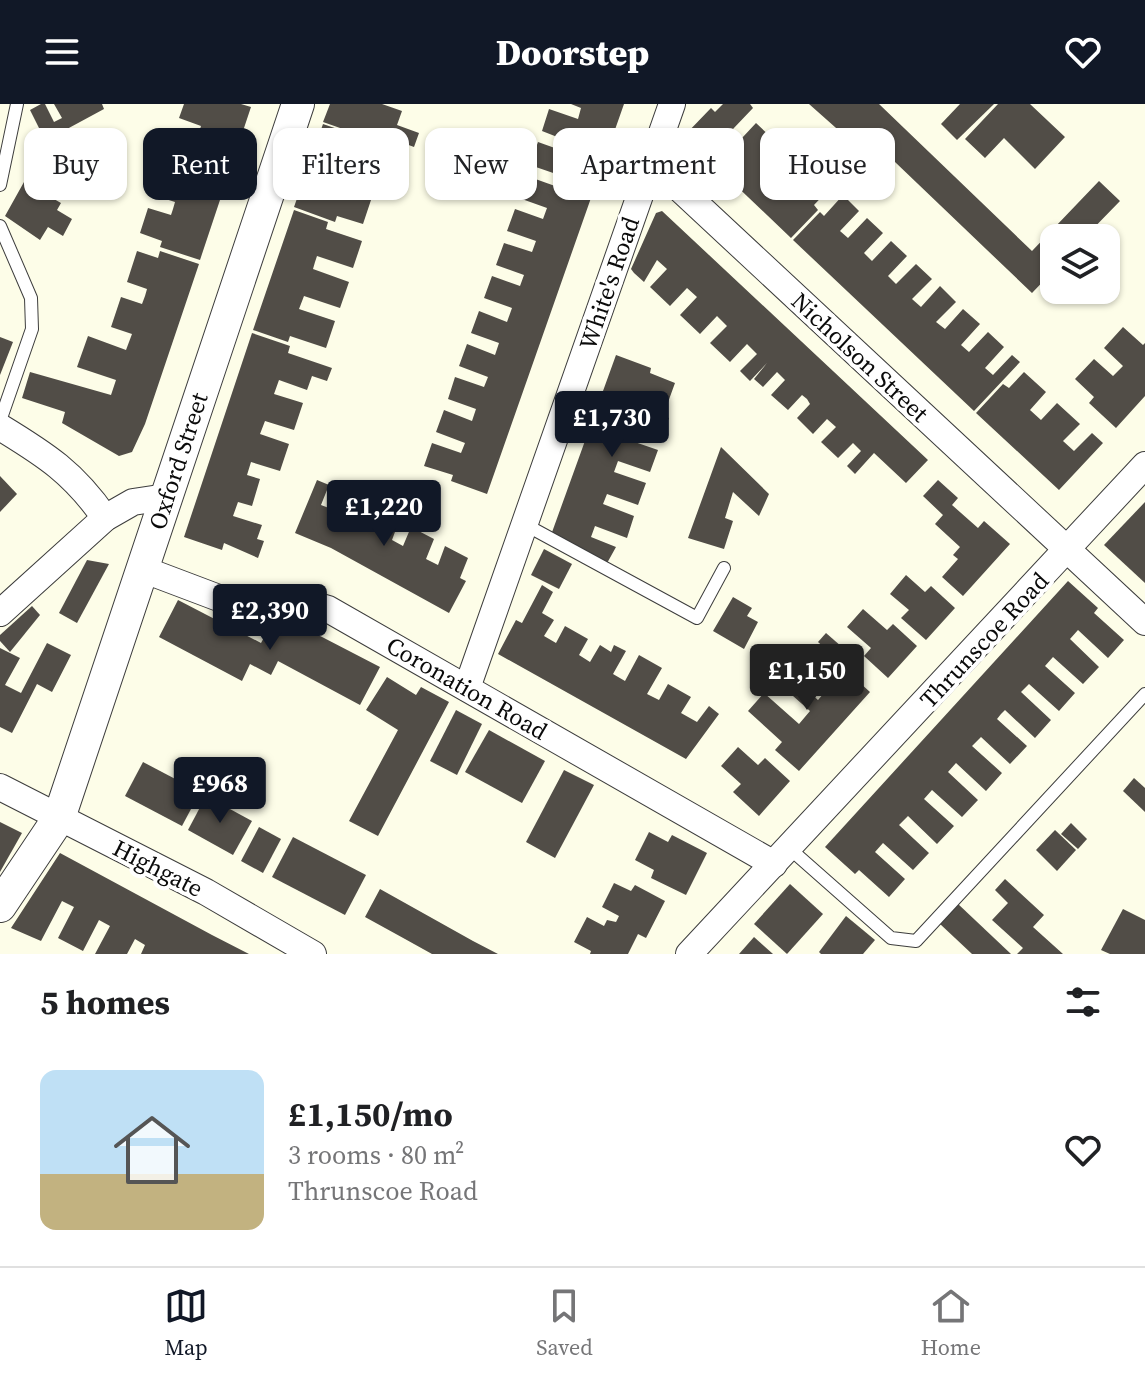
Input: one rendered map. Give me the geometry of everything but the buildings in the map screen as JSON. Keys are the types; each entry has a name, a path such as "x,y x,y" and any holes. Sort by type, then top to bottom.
{"street":[{"name":"Oxford Street","path":"0,906 59,818 298,104"},
{"name":"White's Road","path":"664,128 672,104"},
{"name":"White's Road","path":"467,688 639,200"},
{"name":"Nicholson Street","path":"692,200 1145,622"},
{"path":"0,427 55,460 84,487 105,518"},
{"name":"Thrunscoe Road","path":"689,954 1145,465"},
{"path":"0,613 105,518 133,502 166,497"},
{"name":"Coronation Road","path":"142,569 232,603 308,600 781,856"},
{"name":"Highgate","path":"0,787 206,892 313,954"}],"lane":[{"path":"0,185 17,104"},
{"path":"0,226 31,298 32,329 0,421"},
{"path":"524,524 697,618 724,568"},
{"path":"781,856 891,938 916,941 1145,694"}]}
